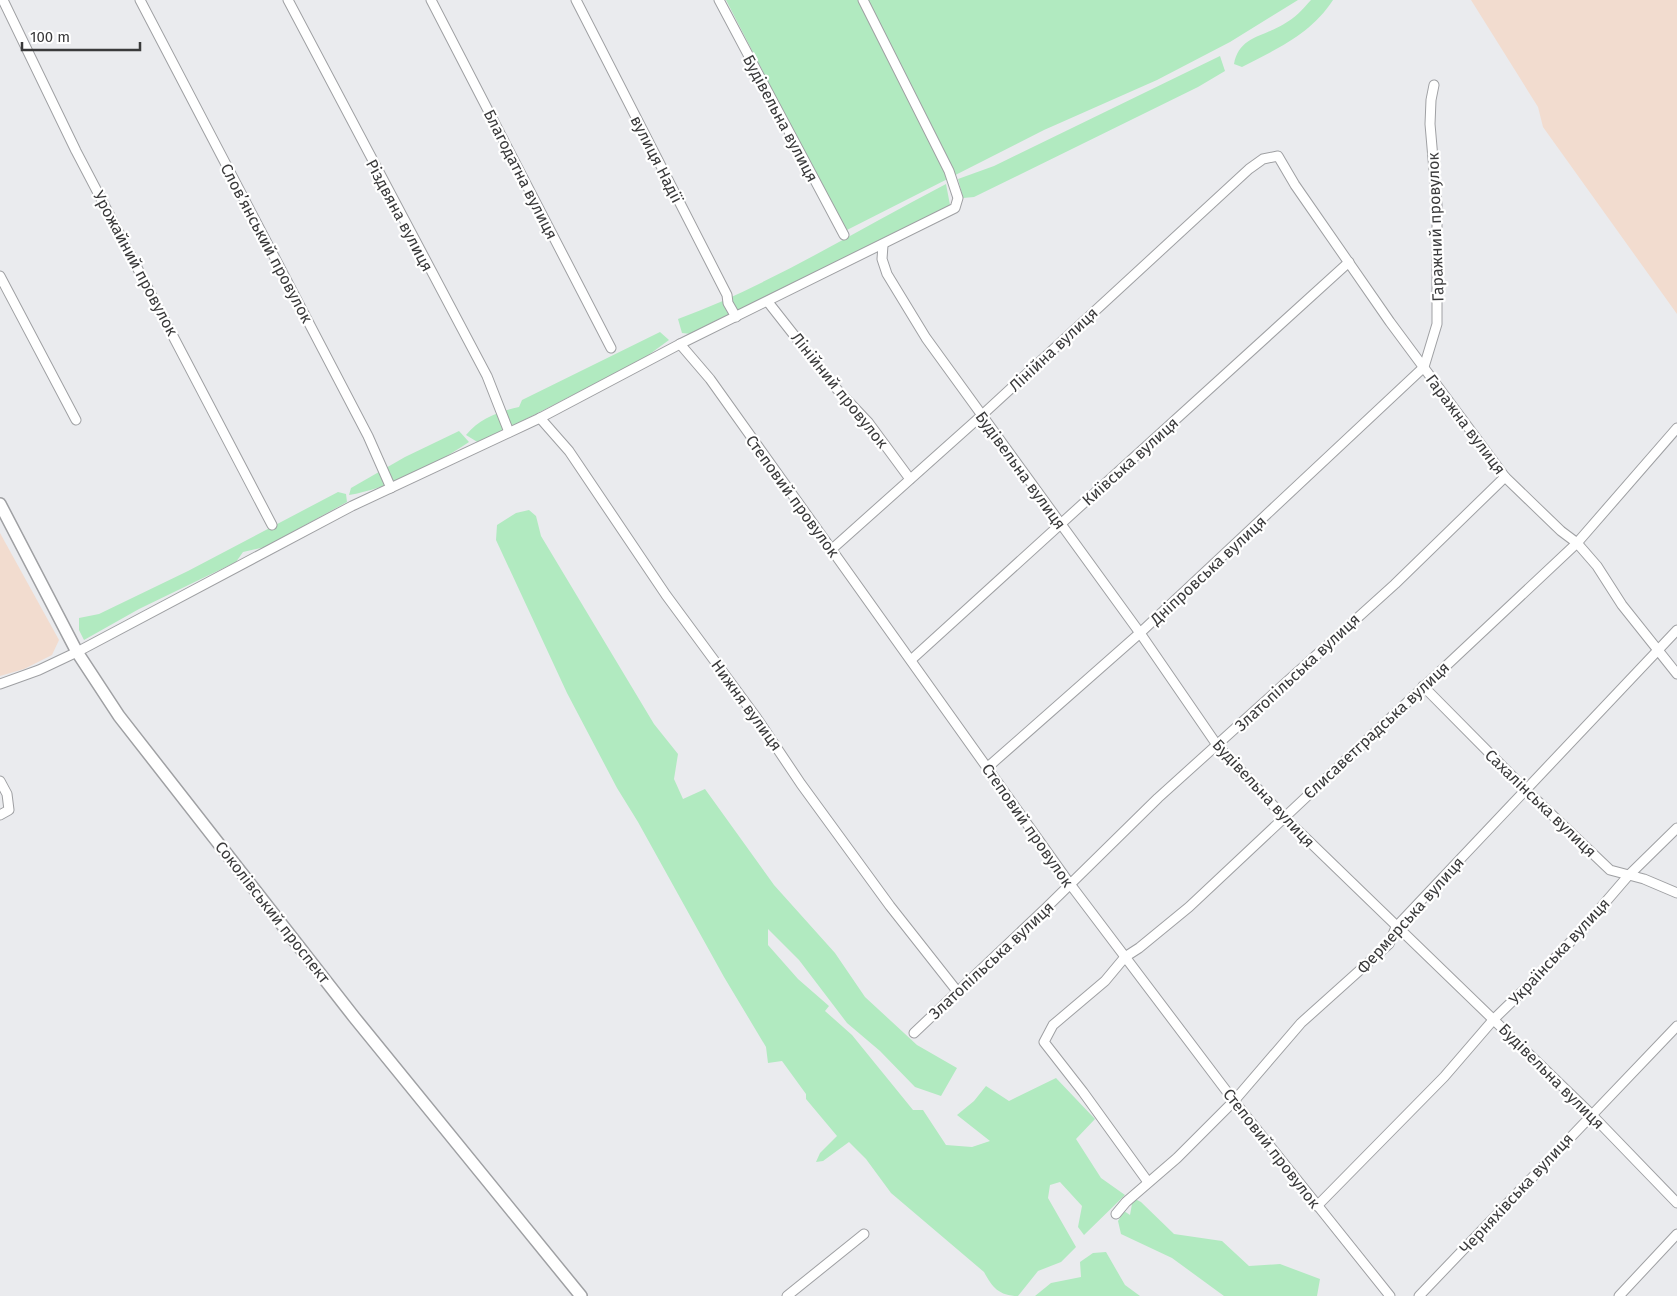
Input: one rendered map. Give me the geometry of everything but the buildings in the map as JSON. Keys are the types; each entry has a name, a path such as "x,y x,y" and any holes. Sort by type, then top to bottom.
{"street":[{"name":"Урожайний провулок","path":"2,0 76,151 272,525"},
{"name":"Словʼянський провулок","path":"140,0 363,427 391,488"},
{"name":"Різдвяна вулиця","path":"288,0 487,376 509,432"},
{"name":"Благодатна вулиця","path":"431,0 611,348"},
{"name":"вулиця Надії","path":"576,0 727,295 728,303 736,317"},
{"name":"Будівельна вулиця","path":"719,0 844,235"},
{"path":"0,684 39,670 77,652 352,506 540,418 680,344 955,208 958,198 949,172 928,125 863,0"},
{"name":"Гаражний провулок","path":"1424,367 1437,324 1437,204 1430,124 1434,85"},
{"name":"Гаражна вулиця","path":"1278,156 1294,184 1349,262 1505,477 1561,531 1577,543 1597,566 1622,605 1677,674"},
{"name":"Лінійна вулиця","path":"831,550 981,416 1249,169 1263,158 1278,156"},
{"name":"Будівельна вулиця","path":"883,245 882,259 886,274 926,338 1140,633 1216,745 1285,818 1591,1114 1677,1202"},
{"name":"Київська вулиця","path":"911,660 1349,262"},
{"path":"0,276 76,420"},
{"name":"Лінійний провулок","path":"768,302 834,386 868,422 910,480"},
{"name":"Степовий провулок","path":"680,344 710,379 1124,957 1153,990 1234,1100 1390,1296"},
{"name":"Дніпровська вулиця","path":"988,767 1140,633 1424,367"},
{"name":"Нижня вулиця","path":"540,418 569,452 666,595 756,716 890,906 957,991"},
{"name":"Єлисаветградська вулиця","path":"1148,1182 1044,1042 1053,1025 1105,981 1124,957 1139,948 1189,907 1285,818 1298,802 1577,543 1677,428"},
{"name":"Златопільська вулиця","path":"914,1033 1158,798 1395,584 1505,477"},
{"name":"Соколівський проспект","path":"0,504 77,652 131,732 354,1017 581,1296"},
{"name":"Фермерська вулиця","path":"1116,1214 1148,1182 1177,1158 1234,1100 1302,1023 1389,944 1396,927 1677,630"},
{"name":"Сахалінська вулиця","path":"1423,686 1526,790 1610,870 1644,879 1677,893"},
{"path":"0,781 6,794 8,810 0,815"},
{"name":"Українська вулиця","path":"1317,1206 1444,1077 1494,1019 1578,934 1628,876 1677,828"},
{"name":"Черняхівська вулиця","path":"1418,1296 1677,1026"},
{"path":"787,1296 864,1234"},
{"path":"1619,1296 1677,1234"}],"shaded area":[{"path":"1471,0 1677,0 1677,314 1543,127 1538,107"},
{"path":"0,533 59,640 52,655 24,669 0,676"}],"green space":[{"path":"726,0 1298,0 1230,42 1157,80 1044,130 845,231"},
{"path":"1311,0 1333,0 1314,22 1292,40 1242,67 1234,64 1237,55 1246,42 1288,22"},
{"path":"1220,56 1225,71 1198,87 974,197 963,198 958,179 994,166"},
{"path":"946,184 950,205 938,212 691,334 682,333 678,319 747,290 781,273"},
{"path":"660,332 669,340 643,359 479,443 466,435 477,424 490,416 519,407 522,400"},
{"path":"459,431 469,442 443,458 395,481 349,495 351,488 405,457"},
{"path":"338,492 346,494 347,502 265,547 243,552 236,562 139,609 84,640 79,630 79,618 99,614 188,571"},
{"path":"529,510 536,516 541,536 654,724 678,754 674,779 683,799 705,789 774,885 835,953 865,997 917,1045 957,1068 941,1096 915,1087 880,1051 847,1023 799,960 768,929 768,945 798,979 829,1006 825,1011 852,1035 913,1110 923,1110 946,1145 972,1147 990,1141 957,1115 974,1101 986,1086 1009,1101 1056,1078 1095,1119 1076,1139 1101,1178 1125,1195 1084,1235 1078,1227 1082,1206 1060,1182 1050,1185 1048,1198 1076,1247 1061,1262 1038,1271 1018,1296 1011,1296 997,1290 984,1272 891,1193 866,1159 849,1142 823,1161 816,1162 820,1153 837,1136 806,1099 806,1094 782,1061 768,1063 766,1047 617,788 567,693 496,540 497,525 516,513"},
{"path":"1133,1198 1141,1202 1174,1234 1222,1241 1249,1266 1280,1264 1320,1279 1317,1296 1224,1296 1172,1258 1121,1234 1118,1221 1124,1211 1130,1215"},
{"path":"1106,1252 1125,1285 1140,1296 1035,1296 1051,1283 1081,1277 1080,1262 1093,1253"}]}
